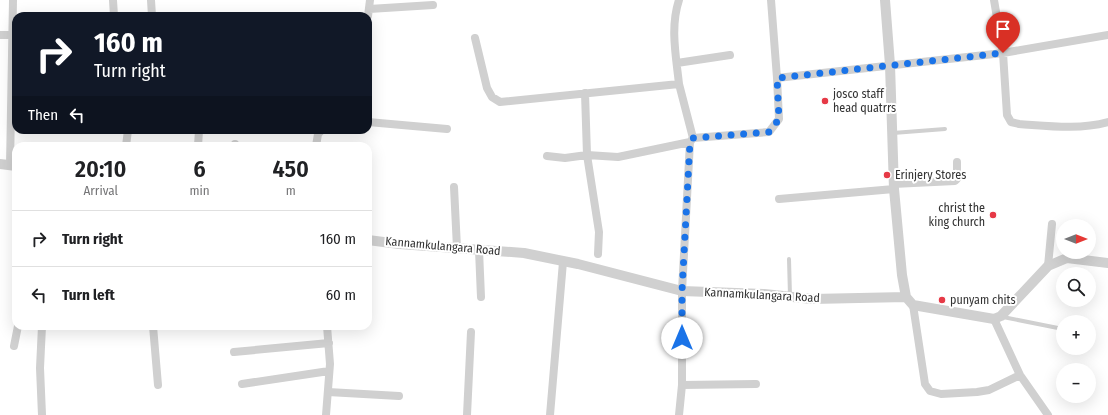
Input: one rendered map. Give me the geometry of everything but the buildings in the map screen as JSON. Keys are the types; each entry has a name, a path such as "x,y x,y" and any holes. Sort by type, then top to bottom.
{"street":[{"path":"13,0 13,12"},
{"path":"113,0 114,12"},
{"path":"151,0 152,12"},
{"path":"370,0 368,12 433,5"},
{"path":"679,0 674,13 677,63 679,84 692,140 682,291 682,385 679,415"},
{"path":"547,156 564,158 587,155 618,157 692,140 769,132 779,119 770,0"},
{"path":"885,0 890,65 894,187 902,275 910,301 925,384 930,391 941,394 977,392 989,390 1020,375"},
{"path":"994,0 1003,53 1007,115 1011,122 1019,124 1075,127 1090,127 1108,122"},
{"path":"0,35 12,35"},
{"path":"777,78 1003,53 1108,35"},
{"path":"475,38 487,88 492,97 500,102 679,84"},
{"path":"677,63 730,55"},
{"path":"584,93 587,155 599,232 598,254"},
{"path":"5,165 12,111"},
{"path":"372,122 447,129"},
{"path":"779,199 955,181 957,179 957,162"},
{"path":"454,186 457,248"},
{"path":"1048,266 1052,224"},
{"name":"Kannamkulangara Road","path":"372,240 524,253 682,291 764,294 812,298 910,301 997,318"},
{"path":"479,250 481,297"},
{"path":"1048,415 1020,375 997,318 1048,266 1067,258 1108,263"},
{"path":"550,415 563,262"},
{"path":"14,346 17,330"},
{"path":"42,330 40,368 42,415"},
{"path":"154,330 158,385"},
{"path":"326,415 329,371 327,330"},
{"path":"467,415 471,332"},
{"path":"234,352 329,343"},
{"path":"242,384 329,371"},
{"path":"682,385 756,384"},
{"path":"328,392 400,396"}],"lane":[{"path":"892,134 945,130"},
{"path":"789,259 790,297"},
{"path":"997,318 1056,328"}],"place":[{"name":"josco staff head quatrrs","path":"825,101"},
{"name":"Erinjery Stores","path":"887,175"},
{"name":"christ the king church","path":"993,215"},
{"name":"punyam chits","path":"942,300"}],"route":[{"path":"682,338 682,291 690,142 693,138 769,132 776,126 779,119 777,78 1003,53"}]}
